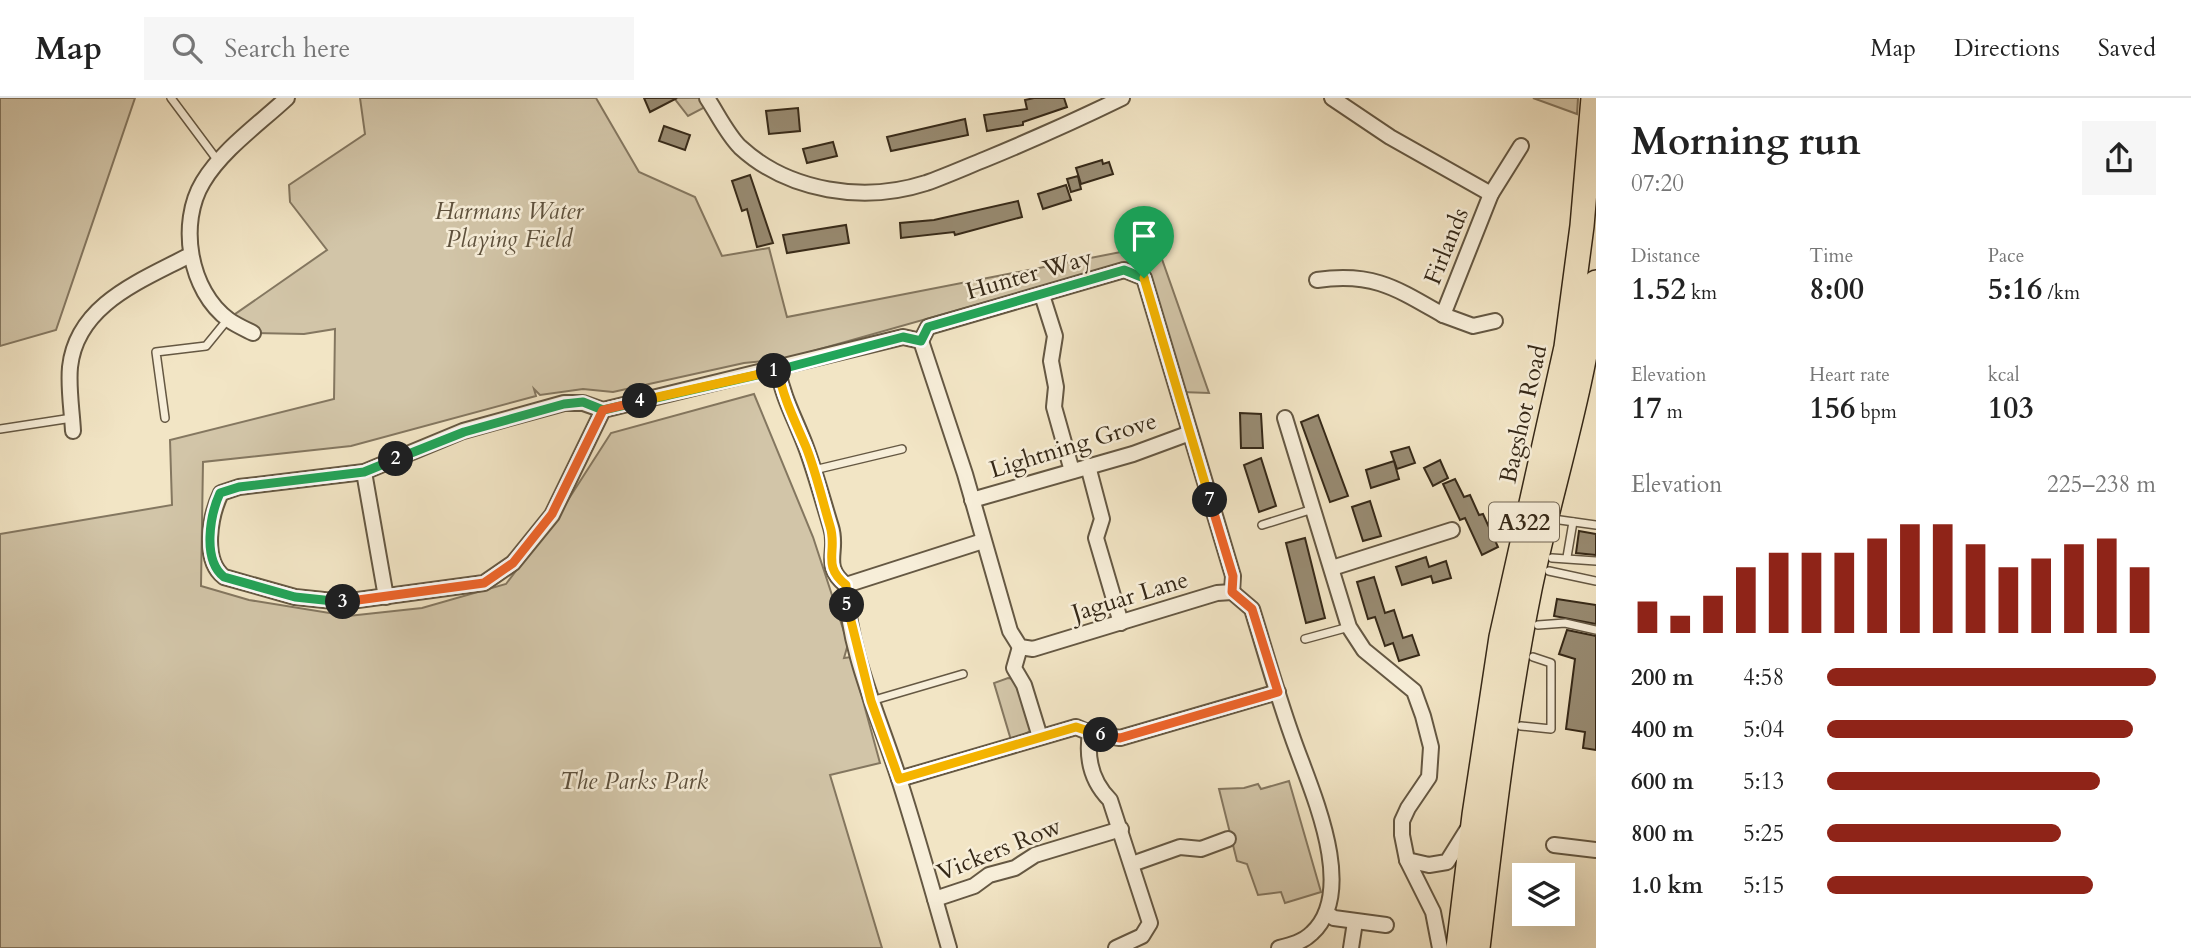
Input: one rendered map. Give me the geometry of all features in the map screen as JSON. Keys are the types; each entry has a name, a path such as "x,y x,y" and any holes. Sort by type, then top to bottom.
{"highway":[{"name":"Bagshot Road","path":"1458,948 1474,815 1511,582 1566,347 1582,226 1593,98"},
{"name":"Bagshot Road","path":"1478,948 1526,612 1569,427 1596,282"},
{"path":"1488,867 1500,825 1521,726 1538,625 1566,521 1569,427"}],"street":[{"path":"253,333 228,319 212,301 190,256 189,219 202,182 219,162 287,98"},
{"path":"707,98 739,146 761,161 803,184 853,193 883,192 925,184 1041,137 1122,98"},
{"name":"Firlands","path":"1332,98 1390,137 1491,194"},
{"name":"Firlands","path":"1443,315 1491,194 1521,146"},
{"path":"73,425 70,367 81,332 104,304 130,285 190,256"},
{"name":"Hunter Way","path":"921,341 928,327 1124,270 1144,278 1190,433"},
{"name":"Firlands","path":"1317,280 1345,276 1388,284 1443,315 1474,326 1495,321"},
{"path":"1042,295 1055,336 1051,361 1056,387 1054,407 1072,471"},
{"path":"603,410 552,514 513,563 484,583 343,602 295,597 224,577 214,569 211,556 214,508 220,493 239,487 291,479 364,472 464,432 564,404 583,402 603,410 778,370 903,337 921,341 972,500 1010,631 1020,647 1014,668 1024,685 1040,737"},
{"path":"778,370 782,393 813,470 833,535 831,567 836,577 846,585 847,610 871,701 899,779 949,948"},
{"path":"1285,418 1349,627 1364,650 1414,691 1431,747 1429,777 1402,821 1407,860 1429,900 1440,948"},
{"name":"Lightning Grove","path":"972,500 1190,433 1233,576 1232,592"},
{"path":"1088,466 1102,519 1096,538 1121,623"},
{"path":"364,472 386,597"},
{"path":"1332,568 1452,530"},
{"path":"846,585 984,541"},
{"path":"1232,592 1252,609 1312,791 1328,850 1332,891 1326,914 1314,932 1301,942 1279,948"},
{"name":"Jaguar Lane","path":"1020,647 1033,649 1217,593 1232,592"},
{"path":"899,779 1076,727 1090,733 1120,738 1278,692"},
{"path":"1090,733 1087,752 1098,788 1110,800 1150,923 1142,936 1116,948"},
{"path":"1407,860 1429,865 1447,862 1457,849 1474,815"},
{"name":"Vickers Row","path":"935,899 974,887 989,875 1015,869 1035,855 1121,829"},
{"path":"1132,864 1181,847 1201,849 1228,839"},
{"path":"1554,845 1596,850"},
{"path":"1326,914 1355,922 1386,925"},
{"path":"1351,948 1355,922"}],"lane":[{"path":"171,98 219,162"},
{"path":"165,418 156,352 206,346 228,319"},
{"path":"0,429 73,425"},
{"path":"813,470 902,449"},
{"path":"1262,525 1314,509"},
{"path":"1566,521 1596,525"},
{"path":"1556,562 1596,561"},
{"path":"1556,562 1596,581"},
{"path":"1538,625 1565,623 1596,630"},
{"path":"1305,639 1349,627"},
{"path":"871,701 962,674"}],"green space":[{"path":"0,98 135,98 56,330 0,346"},
{"path":"360,98 596,98 639,172 695,197 722,256 769,248 787,317 1157,245 1209,393 1181,392 1142,258 785,359 744,363 613,392 583,389 540,395 534,389 536,396 351,446 203,462 201,586 249,600 348,616 422,608 506,584 559,514 611,433 754,394 813,537 848,644 844,658 851,657 880,763 830,775 882,948 0,948 0,534 172,505 170,440 334,399 335,329 304,334 253,333 228,319 327,250 290,202 289,185 365,134"},
{"path":"674,98 707,98 711,104 688,116"},
{"path":"1533,98 1578,98 1577,114"},
{"path":"1013,679 1021,694 1031,731 1011,740 994,683"},
{"path":"1289,781 1321,892 1285,903 1281,892 1258,895 1247,864 1237,861 1219,789 1244,788 1258,784 1261,789"}],"building":[{"path":"644,98 677,98 650,112"},
{"path":"1064,98 1067,107 1023,122 1023,125 987,131 984,115 1027,109 1025,100"},
{"path":"798,108 800,131 769,134 766,111"},
{"path":"965,119 968,135 891,151 887,137"},
{"path":"664,126 690,135 685,150 659,141"},
{"path":"833,142 837,156 807,163 803,149"},
{"path":"1102,160 1103,164 1109,162 1113,174 1081,184 1076,168"},
{"path":"750,175 773,243 757,247 747,209 742,211 732,181"},
{"path":"1078,176 1081,189 1071,192 1067,179"},
{"path":"1066,185 1071,200 1043,209 1038,194"},
{"path":"1018,201 1022,217 955,235 954,232 901,238 900,223 934,220"},
{"path":"846,225 849,243 787,253 783,235"},
{"path":"1240,413 1261,414 1263,448 1241,448"},
{"path":"1318,415 1348,496 1330,502 1301,422"},
{"path":"1409,447 1415,463 1397,469 1391,452"},
{"path":"1261,458 1276,506 1259,512 1244,465"},
{"path":"1440,460 1448,478 1433,486 1424,468"},
{"path":"1394,461 1399,479 1371,488 1366,470"},
{"path":"1455,479 1464,497 1470,495 1479,515 1483,514 1498,547 1482,555 1465,518 1460,520 1443,484"},
{"path":"1370,501 1381,536 1363,541 1352,507"},
{"path":"1579,531 1596,534 1596,555 1576,553"},
{"path":"1305,538 1325,618 1306,623 1286,543"},
{"path":"1426,557 1429,567 1446,561 1451,578 1433,583 1431,576 1402,585 1396,567"},
{"path":"1374,577 1385,613 1394,610 1403,638 1412,635 1419,655 1399,661 1393,643 1385,646 1375,617 1368,619 1357,582"},
{"path":"1557,599 1596,605 1596,624 1554,616"},
{"path":"1567,630 1596,636 1596,750 1583,748 1585,732 1566,729 1575,659 1559,654"}],"route":[{"path":"1144,278 1124,270 928,327 921,341 903,337 778,370 689,388 603,410 583,402 564,404 464,432 364,472 239,487 220,493 214,508 211,556 214,569 224,577 295,597 343,602 484,583 513,563 552,514 603,410 689,388 749,376 778,370 782,393 806,448 833,535 831,567 836,577 846,585 847,610 871,701 899,779 1076,727 1090,733 1120,738 1278,692 1252,609 1232,592 1233,576 1144,278"}],"park label":[{"name":"Harmans Water Playing Field","path":"509,225"},
{"name":"The Parks Park","path":"634,781"}]}
